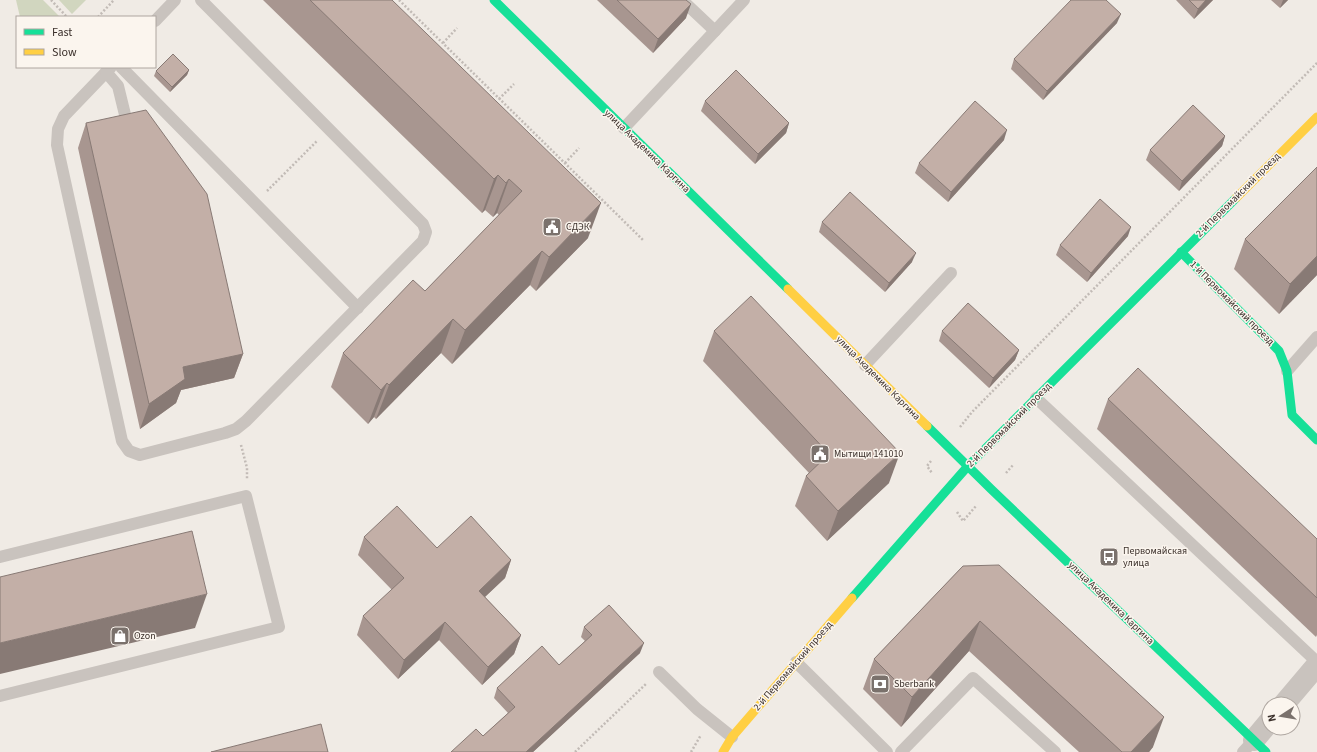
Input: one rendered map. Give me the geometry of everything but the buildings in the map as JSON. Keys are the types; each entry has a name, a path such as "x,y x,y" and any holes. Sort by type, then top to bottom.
{"street":[{"name":"улица Академика Каргина","path":"494,0 1255,748"},
{"name":"2-й Первомайский проезд","path":"723,752 732,738 796,662 968,466 1317,117"},
{"name":"1-й Первомайский проезд","path":"1181,252 1279,351 1287,371 1292,415 1317,440"},
{"path":"1291,696 1317,666"},
{"path":"1255,748 1261,736"}],"lane":[{"path":"156,20 175,0"},
{"path":"130,136 118,86 109,69 64,116 58,129 57,145 122,441 129,451 140,455 236,429 246,421 423,241 426,232 423,224 201,0"},
{"path":"682,0 715,31"},
{"path":"624,128 744,0"},
{"path":"122,68 358,308"},
{"path":"865,365 951,273"},
{"path":"1287,371 1317,337"},
{"path":"1036,398 1317,662"},
{"path":"0,557 246,496 279,627 0,696"},
{"path":"796,662 887,752"},
{"path":"659,672 697,709 732,738"},
{"path":"901,752 973,678 1055,752"}],"path":[{"path":"50,0 66,16"},
{"path":"99,16 114,0"},
{"path":"399,0 643,240"},
{"path":"443,43 457,28"},
{"path":"972,412 1317,63"},
{"path":"499,99 514,84"},
{"path":"254,203 329,129"},
{"path":"565,163 579,148"},
{"path":"236,429 247,468 246,496"},
{"path":"575,752 659,672"}],"green space":[{"path":"16,0 43,0 59,16 20,16"},
{"path":"59,0 86,0 72,14"}],"traffic: fast":[{"path":"494,0 788,289"},
{"path":"852,598 968,466 1236,198"},
{"path":"1181,252 1279,351 1287,371 1292,415 1317,440"},
{"path":"927,426 1266,752"}],"traffic: slow":[{"path":"1236,198 1317,117"},
{"path":"788,289 927,426"},
{"path":"723,752 732,737 852,598"}],"place":[{"name":"СДЭК","path":"552,227"},
{"name":"Мытищи 141010","path":"820,454"},
{"name":"Первомайская улица","path":"1109,557"},
{"name":"Ozon","path":"120,636"},
{"name":"Sberbank","path":"880,684"}]}
